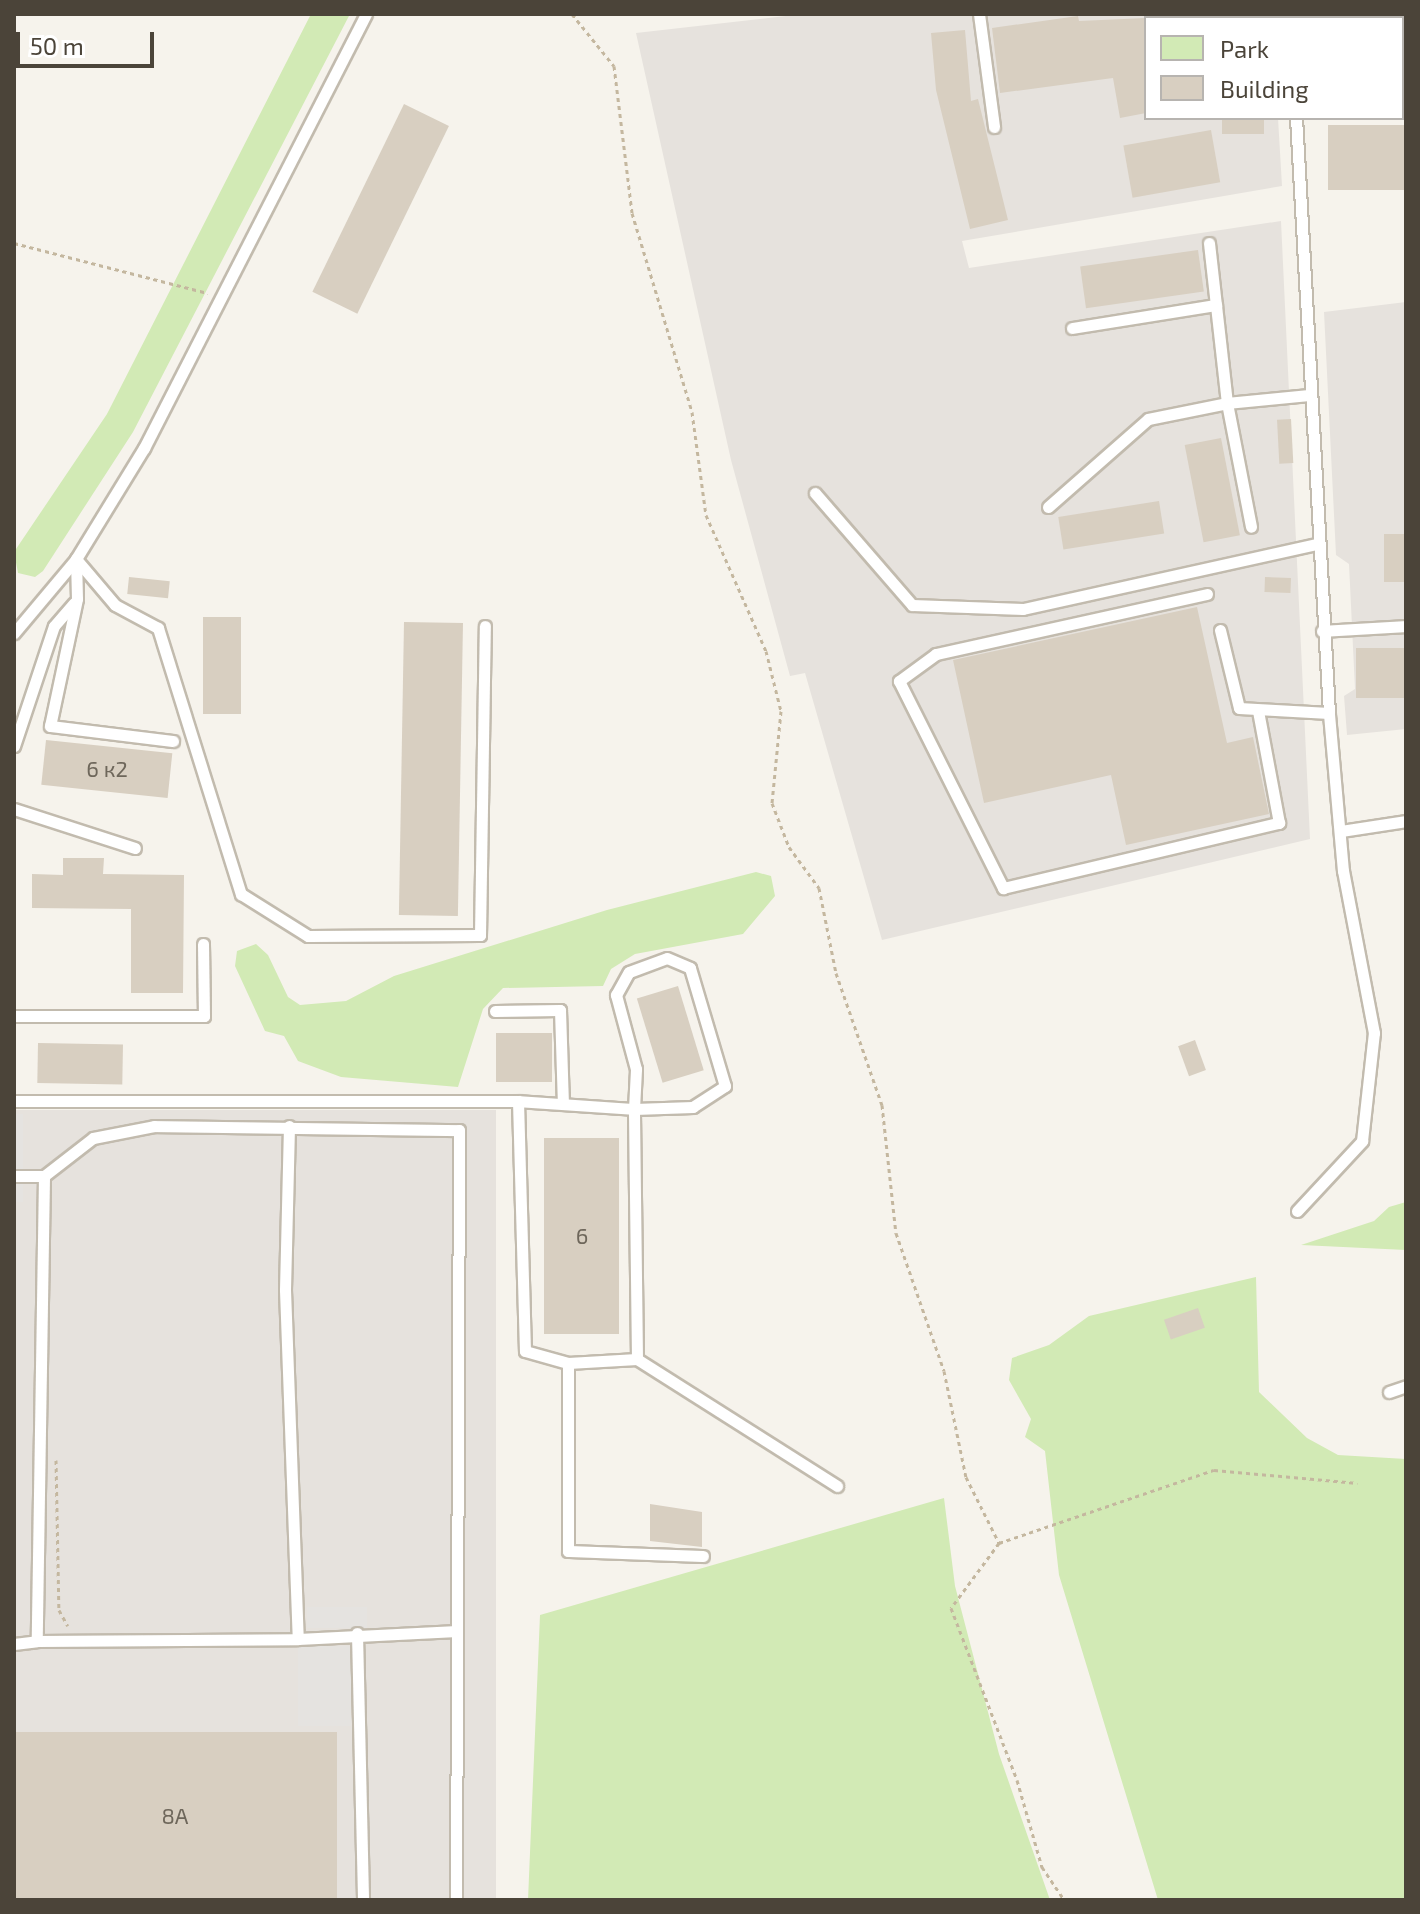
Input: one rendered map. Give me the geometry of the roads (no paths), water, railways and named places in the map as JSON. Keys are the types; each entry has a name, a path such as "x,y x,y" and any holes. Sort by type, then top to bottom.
{"lane":[{"path":"14,633 76,559 144,448 224,299 366,14"},
{"path":"979,14 994,127"},
{"path":"1296,120 1322,631 1343,871 1374,1033 1362,1141 1297,1211"},
{"path":"1209,243 1227,403 1251,527"},
{"path":"1072,328 1216,305"},
{"path":"1048,507 1148,419 1227,403 1309,395"},
{"path":"815,493 912,605 1023,609 1316,544"},
{"path":"76,559 77,599 50,726 173,741"},
{"path":"76,559 115,605 158,628 241,894 308,936 480,935 485,626"},
{"path":"1207,594 936,654 899,681 1003,888 1279,823 1258,711"},
{"path":"14,746 54,626 77,599"},
{"path":"1322,631 1406,626"},
{"path":"1220,630 1239,708 1329,713"},
{"path":"14,809 135,848"},
{"path":"1341,831 1406,821"},
{"path":"14,1016 204,1016 203,944"},
{"path":"14,1101 518,1101 634,1109 693,1107 725,1086 690,968 667,958 629,972 616,995 636,1069 634,1109 637,1359"},
{"path":"495,1011 560,1010 563,1104"},
{"path":"518,1101 525,1351 568,1363 637,1359 837,1486"},
{"path":"14,1176 44,1176 93,1138 154,1126 459,1130 456,1900"},
{"path":"289,1126 285,1290 298,1639"},
{"path":"37,1641 44,1176"},
{"path":"568,1363 568,1551 703,1556"},
{"path":"1389,1392 1406,1386"},
{"path":"14,1644 37,1641 298,1639 357,1633 457,1631"},
{"path":"357,1633 363,1900"}]}
